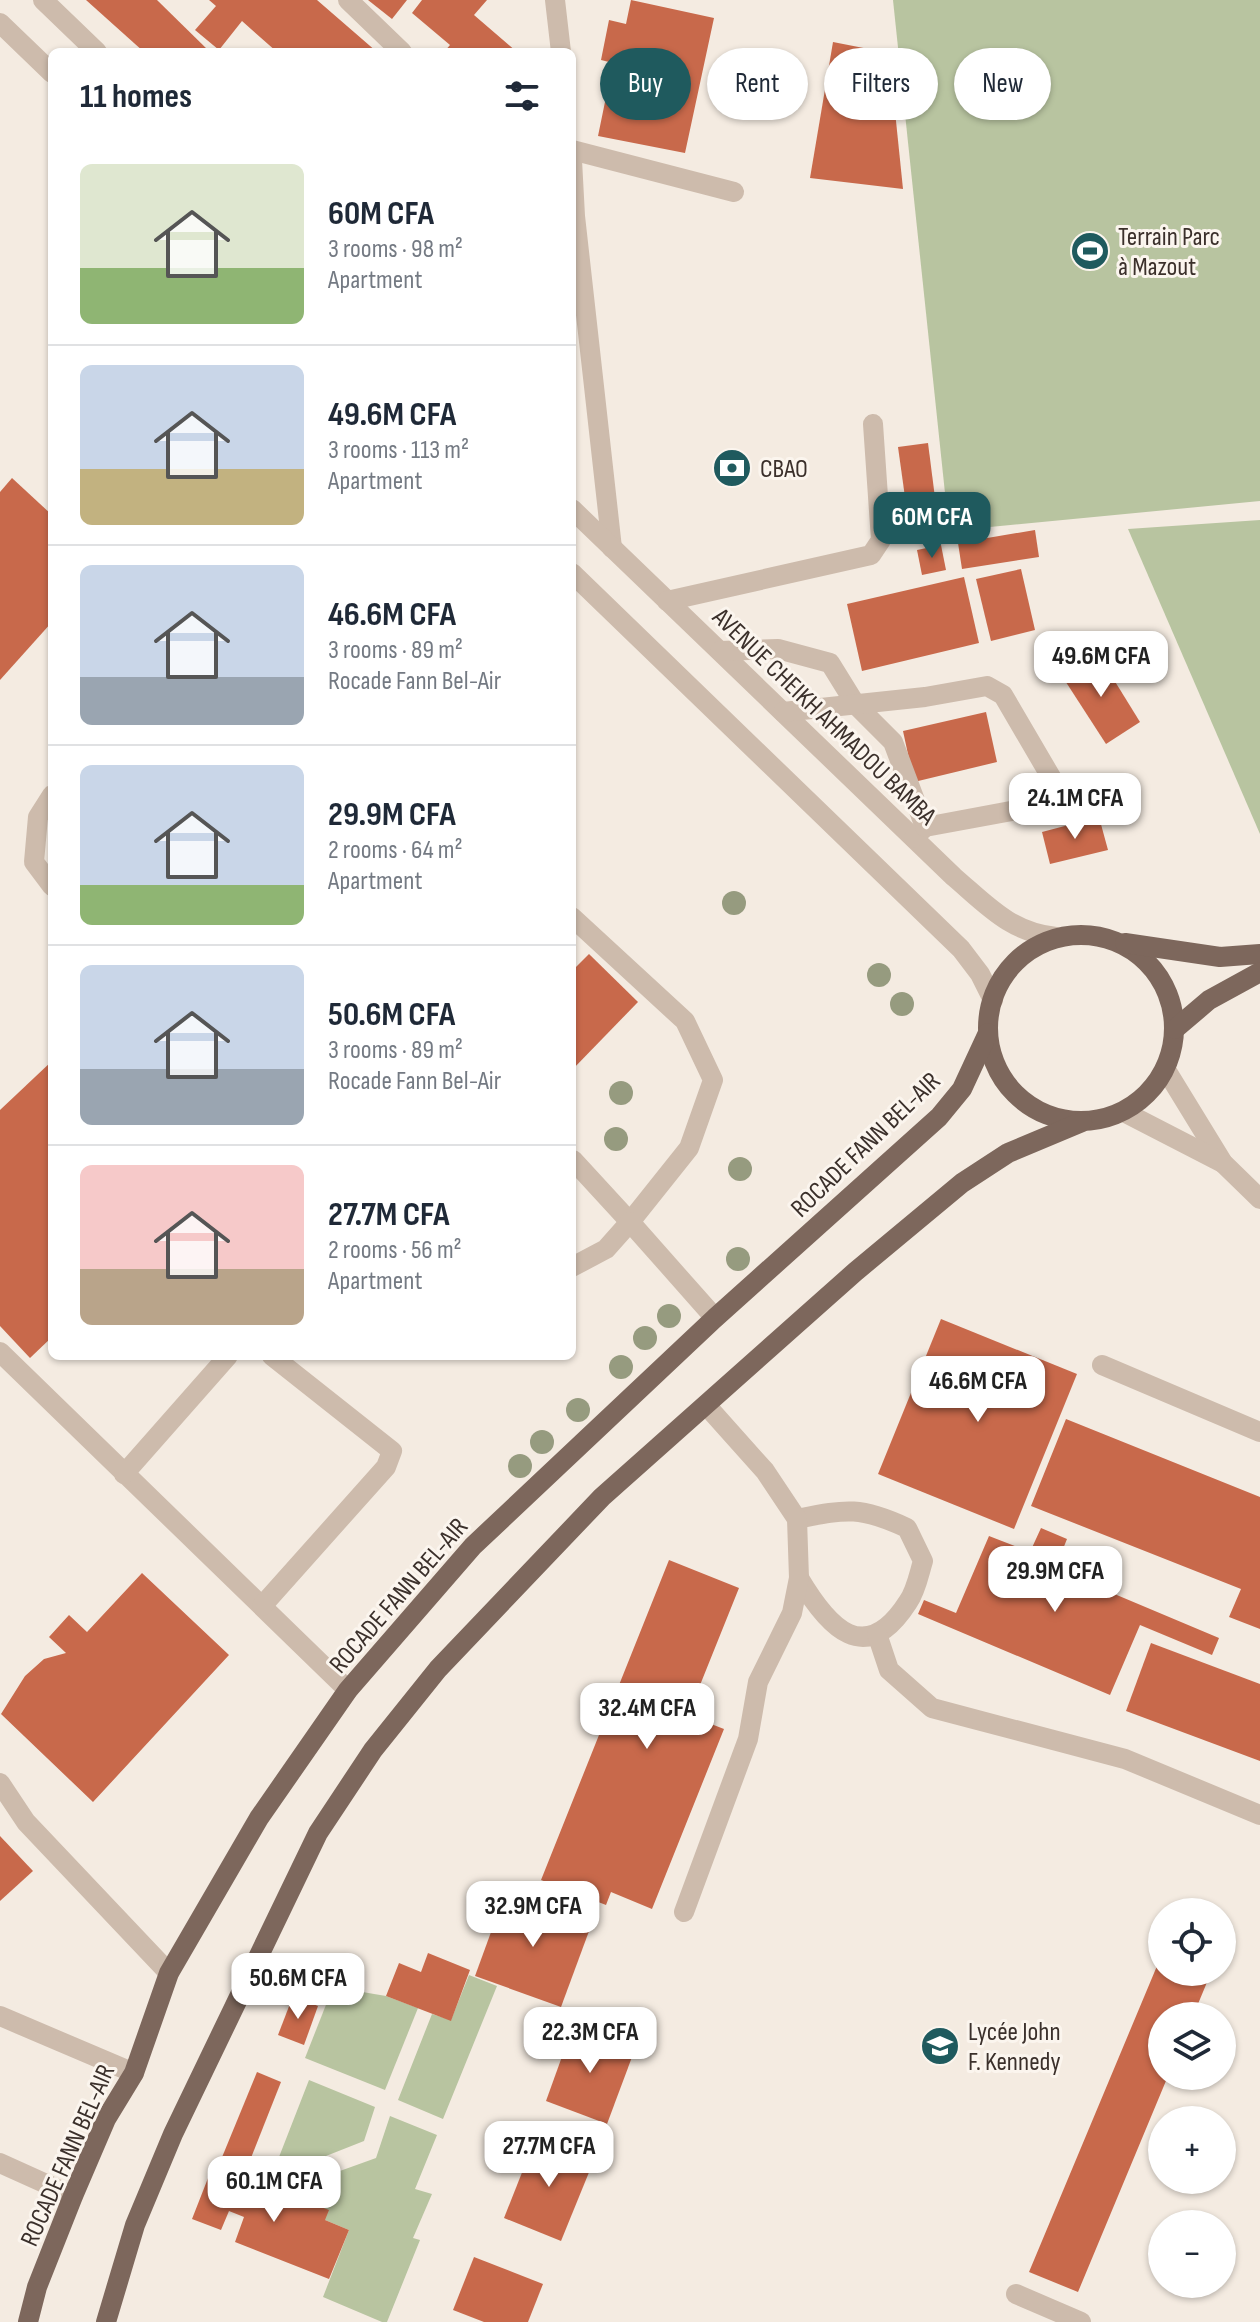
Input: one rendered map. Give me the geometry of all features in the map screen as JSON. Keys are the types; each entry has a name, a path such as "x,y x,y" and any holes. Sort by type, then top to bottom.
{"main road":[{"path":"1082,1122 1054,1118 1028,1106 1007,1086 994,1061 988,1033 993,1000 999,983 1014,963 1033,947 1056,937 1088,934 1119,942 1220,957 1260,954"},
{"path":"106,2322 135,2225 173,2134 318,1833 373,1750 438,1669 602,1497 962,1183 1008,1153 1082,1122 1124,1112 1148,1094 1166,1070 1175,1029 1172,1002 1161,977 1142,956 1119,942"},
{"path":"1175,1029 1209,1000 1260,972"},
{"name":"ROCADE FANN BEL-AIR","path":"28,2322 37,2287 73,2196 106,2119 134,2073 169,1973 259,1818 348,1690 473,1546 715,1318 939,1117 962,1089 988,1033"}],"street":[{"path":"43,0 93,48"},
{"path":"348,0 398,48"},
{"path":"555,0 561,48"},
{"path":"0,23 48,69"},
{"path":"576,151 734,192"},
{"path":"576,241 612,548"},
{"path":"667,601 871,555 881,540 873,424"},
{"name":"AVENUE CHEIKH AHMADOU BAMBA","path":"576,513 783,712 920,833 1001,917 1029,934 1056,937"},
{"path":"576,577 961,949 980,974 993,1000"},
{"path":"720,651 778,649 830,663 856,705 893,742 920,833 1065,801 1120,807"},
{"path":"783,712 987,686 1003,695 1065,801"},
{"path":"48,801 38,817 34,862 48,881"},
{"path":"576,921 685,1021 713,1080 689,1148 606,1249 576,1265"},
{"path":"1166,1070 1223,1163 1260,1199"},
{"path":"1124,1112 1223,1163"},
{"path":"576,1163 715,1318"},
{"path":"0,1352 348,1690"},
{"path":"124,1474 224,1360"},
{"path":"262,1606 386,1467 392,1451 277,1360"},
{"path":"1102,1365 1260,1432"},
{"path":"684,1912 748,1739 758,1682 792,1613 799,1578 797,1519 765,1471 706,1405"},
{"path":"797,1519 847,1508 878,1514 907,1528 923,1561 908,1602 877,1634 858,1637 840,1632 818,1611 799,1578"},
{"path":"877,1634 889,1670 932,1708 1125,1759 1260,1815"},
{"path":"0,1783 26,1822 169,1973"},
{"path":"0,2016 134,2073"},
{"path":"0,2163 73,2196"},
{"path":"1016,2294 1081,2322"}],"green space":[{"name":"Terrain Parc à Mazout","path":"893,0 1260,0 1260,501 949,531 906,120 938,120 938,48 898,48"},
{"path":"1260,520 1260,834 1128,529"},
{"path":"469,1975 497,1986 443,2119 398,2100 432,2014 451,2020"},
{"path":"333,1987 386,1996 418,2008 385,2090 305,2058"},
{"path":"309,2080 375,2107 364,2141 326,2156 320,2171 279,2157"},
{"path":"390,2116 437,2135 415,2189 432,2194 413,2238 420,2240 387,2322 382,2322 323,2297 349,2230 325,2220 314,2205 326,2176 376,2158"}],"building":[{"path":"86,0 157,0 206,48 140,48"},
{"path":"209,0 317,0 372,48 272,48 242,21 221,48 217,48 195,30 216,6"},
{"path":"368,0 407,0 392,19"},
{"path":"422,0 487,0 474,15 512,48 447,48 450,45 412,13"},
{"path":"631,0 714,18 685,153 598,136 601,120 691,120 691,48 603,48 609,20 626,24"},
{"path":"833,42 864,48 832,48"},
{"path":"824,95 824,120 896,120 903,189 810,178"},
{"path":"928,443 939,529 910,533 898,447"},
{"path":"12,478 48,511 48,626 0,680 0,492"},
{"path":"1035,530 1039,557 962,569 958,543"},
{"path":"941,545 946,570 922,575 917,550"},
{"path":"1021,569 1035,630 991,641 976,579"},
{"path":"964,577 979,643 862,671 847,604"},
{"path":"1098,654 1140,722 1106,744 1062,676"},
{"path":"986,712 997,762 914,782 903,731"},
{"path":"1099,817 1108,850 1050,864 1042,832"},
{"path":"589,954 638,1002 576,1066 576,967"},
{"path":"48,1065 48,1341 30,1358 0,1326 0,1110"},
{"path":"941,1319 1077,1374 1014,1529 878,1474"},
{"path":"1066,1419 1260,1497 1260,1629 1229,1617 1241,1589 1031,1506"},
{"path":"1041,1528 1067,1539 1055,1569 1219,1638 1212,1655 1140,1625 1110,1695 918,1614 924,1600 956,1613 989,1536 1030,1552"},
{"path":"669,1560 739,1588 688,1715 724,1729 652,1909 611,1892 606,1905 541,1880"},
{"path":"142,1573 229,1655 93,1802 1,1714 25,1676 44,1659 66,1653 49,1637 69,1615 87,1632"},
{"path":"1151,1643 1260,1684 1260,1761 1126,1711"},
{"path":"0,1836 33,1871 0,1901"},
{"path":"506,1891 592,1923 561,2007 475,1976"},
{"path":"428,1953 470,1970 451,2021 386,1996 399,1963 421,1972"},
{"path":"1149,1986 1205,1986 1199,2002 1148,2002 1148,2090 1162,2090 1156,2106 1148,2106 1148,2124 1078,2292 1029,2272"},
{"path":"293,1996 318,2006 304,2045 278,2035"},
{"path":"573,2026 635,2049 607,2124 546,2101"},
{"path":"257,2072 281,2082 243,2178 218,2167"},
{"path":"536,2137 594,2160 561,2241 504,2218"},
{"path":"210,2173 239,2185 243,2178 329,2210 325,2220 349,2230 329,2279 235,2242 244,2217 229,2211 221,2230 192,2219"},
{"path":"474,2257 543,2284 528,2322 484,2322 453,2310"}],"place":[{"name":"Terrain Parc à Mazout","path":"1090,251"},
{"name":"CBAO","path":"732,468"},
{"name":"Lycée John F. Kennedy","path":"940,2046"}]}
